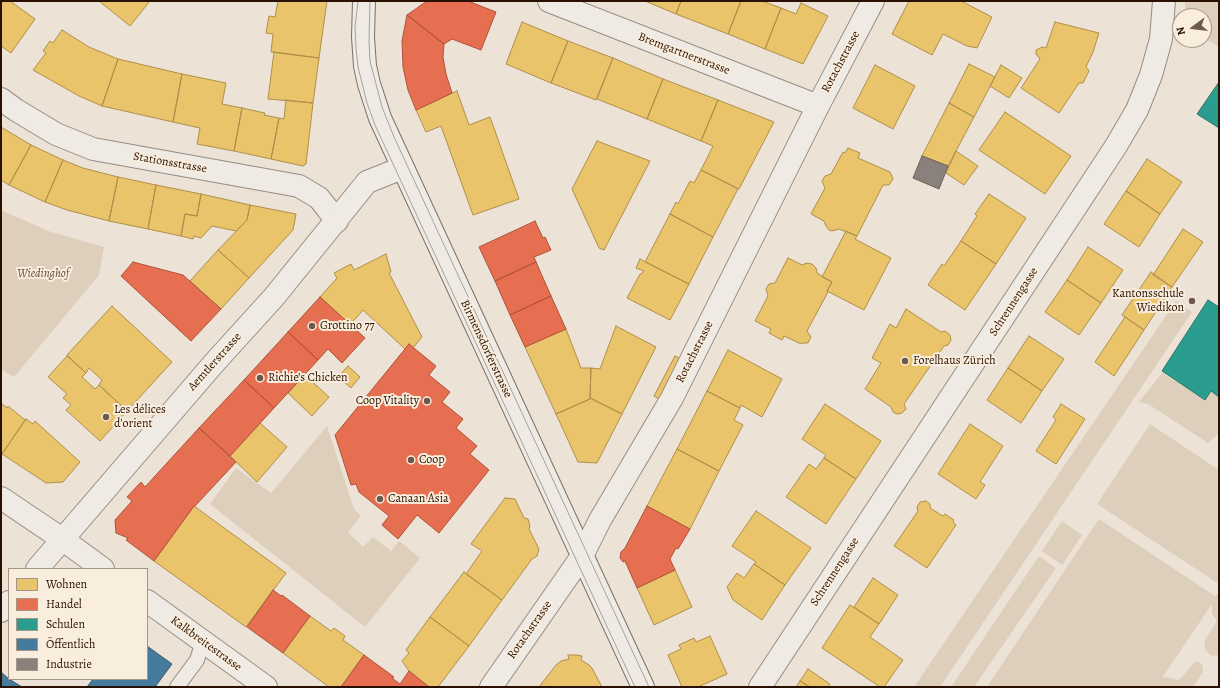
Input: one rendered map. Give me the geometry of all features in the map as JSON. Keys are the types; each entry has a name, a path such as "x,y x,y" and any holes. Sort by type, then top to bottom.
{"street":[{"name":"Birmensdorferstrasse","path":"364,1 363,37 365,66 380,118 643,687"},
{"name":"Bremgartnerstrasse","path":"550,1 818,106"},
{"name":"Rotachstrasse","path":"491,687 582,556 600,520 672,398 818,106 873,1"},
{"name":"Schrennengasse","path":"760,687 1116,146 1137,110 1151,75 1161,39 1164,1"},
{"name":"Stationsstrasse","path":"1,99 16,110 56,134 93,149 298,186 319,198 337,221"},
{"name":"Aemtlerstrasse","path":"38,568 214,362 274,297 367,182 402,168"},
{"path":"1,498 102,568"},
{"name":"Kalkbreitestrasse","path":"148,602 266,687"},
{"path":"1,611 8,603"}],"lane":[{"path":"177,687 197,660 203,641"}],"green space":[{"path":"1185,1 1219,1 1219,47 1212,43 1212,8 1185,8"},
{"name":"Wiedinghof","path":"1,210 48,231 104,247 99,275 14,377 1,369"},
{"path":"1176,301 1192,312 940,687 914,687"},
{"path":"1162,373 1205,400 1211,391 1219,397 1219,433 1208,443 1148,404 1139,402"},
{"path":"1150,424 1219,470 1219,584 1097,504"},
{"path":"327,426 354,509 361,516 348,532 363,547 373,537 391,551 399,541 420,558 365,627 210,504 236,468 271,493"},
{"path":"1099,519 1215,596 1219,593 1219,655 1212,656 1205,650 1205,640 1217,621 1212,614 1212,604 1162,678 1165,677 1179,680 1196,661 1203,666 1203,672 1193,687 987,687"},
{"path":"1062,521 1082,535 1062,565 1042,551"},
{"path":"1039,556 1056,568 974,687 951,687"}],"building: Wohnen":[{"path":"1,1 10,1 35,19 11,53 1,46"},
{"path":"99,1 150,1 130,26"},
{"path":"278,1 327,1 319,58 271,52 273,34 266,33 269,16 275,17"},
{"path":"645,1 681,1 676,14"},
{"path":"681,1 741,1 728,34 676,14"},
{"path":"741,1 762,1 781,8 765,49 728,34"},
{"path":"909,1 961,1 992,17 977,48 967,46 943,34 932,55 892,34"},
{"path":"801,3 828,16 803,64 765,49 781,8 796,14"},
{"path":"522,22 568,41 551,83 506,64"},
{"path":"1055,22 1099,33 1086,67 1089,71 1083,83 1079,83 1059,113 1021,88 1040,59 1036,54 1036,50 1042,47 1046,48"},
{"path":"62,30 89,47 118,59 102,106 79,96 33,70 46,53 43,51 50,41 53,43"},
{"path":"568,41 613,58 596,100 551,83"},
{"path":"274,52 319,58 313,103 268,99"},
{"path":"613,58 663,79 647,119 597,99"},
{"path":"118,59 182,74 173,122 102,106"},
{"path":"969,64 995,77 974,117 949,103"},
{"path":"875,65 915,86 893,129 853,108"},
{"path":"1001,65 1022,78 1009,98 990,86"},
{"path":"182,74 226,83 222,104 242,108 234,151 197,144 200,128 173,122"},
{"path":"663,79 718,100 701,141 647,119"},
{"path":"457,91 469,125 490,117 519,199 473,215 441,126 426,132 416,110"},
{"path":"286,100 313,103 306,164 303,166 271,159 279,118 284,119"},
{"path":"718,100 774,122 739,189 701,170 713,146 701,141"},
{"path":"949,103 974,117 948,166 922,156"},
{"path":"242,108 279,118 271,159 234,151"},
{"path":"1005,112 1071,156 1045,194 979,150"},
{"path":"1,127 31,145 9,185 1,180"},
{"path":"597,141 650,161 604,250 599,248 572,189"},
{"path":"31,145 63,160 45,202 9,185"},
{"path":"848,148 860,153 858,158 890,172 893,179 889,185 883,185 857,236 839,229 832,231 829,230 824,221 811,214 825,188 822,181 825,176 831,174 843,152 845,153"},
{"path":"956,151 978,166 964,185 946,173"},
{"path":"1147,159 1182,182 1160,214 1126,191"},
{"path":"63,160 83,168 118,177 109,221 67,210 45,202"},
{"path":"701,170 738,189 713,237 670,214 676,202 678,204 690,181 694,183"},
{"path":"118,177 156,185 148,229 109,221"},
{"path":"156,185 201,194 197,216 185,214 181,236 148,229"},
{"path":"1126,191 1160,214 1139,247 1104,224"},
{"path":"201,194 250,205 247,220 236,231 212,226 201,238 194,236 193,239 181,236 185,214 197,216"},
{"path":"989,194 1026,218 996,264 961,241 977,216 975,214"},
{"path":"250,205 296,214 293,230 249,278 218,250 247,220"},
{"path":"670,214 713,237 689,284 645,262"},
{"path":"1183,229 1203,242 1172,287 1153,275"},
{"path":"846,231 857,236 855,239 891,258 864,310 827,291 832,282 822,277"},
{"path":"961,241 996,264 965,310 928,285 942,264 944,266"},
{"path":"1088,247 1123,270 1101,303 1067,280"},
{"path":"218,250 249,278 221,309 190,281"},
{"path":"386,254 391,272 389,273 422,337 413,348 409,344 405,349 363,310 350,325 320,297 337,278 334,273 351,264 354,270"},
{"path":"788,258 802,265 807,263 812,264 816,268 817,273 832,282 807,331 811,337 808,343 801,344 784,336 782,340 769,333 771,329 755,321 768,296 766,289 769,284 775,283"},
{"path":"640,259 689,284 670,320 627,298 640,274 644,271 636,268"},
{"path":"1151,272 1172,287 1144,330 1122,315"},
{"path":"1067,280 1101,303 1079,335 1045,312"},
{"path":"112,306 172,362 127,411 99,385 102,380 89,368 86,373 67,355"},
{"name":"Forelhaus Zürich","path":"906,309 941,332 945,331 950,335 951,340 948,345 944,346 904,404 906,409 902,413 897,414 893,412 891,407 865,389 881,363 872,358 890,324 896,328"},
{"path":"1125,317 1144,330 1114,376 1095,362"},
{"path":"616,326 656,347 622,414 590,398 591,368 600,369"},
{"path":"566,329 581,368 591,368 590,399 556,414 525,347"},
{"path":"1029,336 1064,359 1042,391 1008,368"},
{"path":"728,350 782,379 762,417 741,405 740,408 707,391"},
{"path":"67,356 86,373 82,377 95,389 99,385 127,411 100,441 66,410 71,405 63,398 67,394 48,377"},
{"path":"675,356 682,360 661,400 654,396"},
{"path":"348,366 360,377 351,388 338,377"},
{"path":"1008,368 1042,391 1021,423 987,400"},
{"path":"305,375 329,397 312,416 288,393"},
{"path":"707,391 740,408 734,420 743,425 719,471 677,449"},
{"path":"590,398 622,414 597,463 578,462 556,414"},
{"path":"1,403 7,408 8,406 25,420 2,454 1,453"},
{"path":"825,404 881,441 856,479 824,458 826,455 802,439"},
{"path":"1061,404 1085,419 1056,464 1036,451 1056,420 1053,417"},
{"path":"26,419 33,424 35,421 80,462 63,482 46,483 2,454"},
{"path":"260,423 287,447 257,482 230,456"},
{"path":"970,424 1003,446 980,482 985,485 976,499 938,474"},
{"path":"677,449 719,471 690,529 647,506"},
{"path":"824,458 856,479 826,524 786,497 809,464 816,469"},
{"path":"505,498 515,499 524,518 528,519 530,526 529,529 539,549 537,556 532,559 502,600 466,574 482,551 471,544"},
{"path":"926,501 930,504 930,508 943,516 945,514 954,520 953,522 956,525 927,568 894,546 918,511 917,507 920,502"},
{"path":"194,506 286,573 246,627 154,561"},
{"path":"756,511 811,548 785,585 754,564 756,562 732,546"},
{"path":"754,564 785,585 762,620 733,600 727,587 737,573 744,578"},
{"path":"675,570 692,607 654,625 637,588"},
{"path":"464,572 502,600 469,646 430,617"},
{"path":"873,578 898,595 879,624 854,607"},
{"path":"850,605 879,624 870,637 903,660 884,687 880,687 822,648"},
{"path":"310,616 331,631 334,628 345,636 343,640 364,655 341,687 329,687 283,653"},
{"path":"430,617 469,646 438,687 429,687 409,671 402,661 409,653 406,650"},
{"path":"710,636 727,674 698,687 682,687 668,655 681,649 679,645 694,638 696,642"},
{"path":"568,655 582,656 581,660 592,668 602,687 539,687 556,665 561,661 569,659"},
{"path":"808,669 830,684 828,687 810,687 800,681"},
{"path":"800,681 810,687 796,687"}],"building: Handel":[{"path":"427,1 468,1 496,12 481,50 452,39 444,44 407,15"},
{"path":"407,15 444,44 443,57 446,74 452,93 416,110 408,90 403,67 402,41"},
{"path":"535,221 543,238 545,237 551,250 534,257 536,262 495,281 479,247"},
{"path":"133,262 183,275 221,309 191,341 121,276"},
{"path":"536,262 551,296 510,315 495,281"},
{"path":"551,296 566,329 525,347 510,315"},
{"path":"320,297 365,338 342,363 328,349 318,360 288,332"},
{"path":"288,332 318,360 274,408 244,380"},
{"path":"409,344 436,366 429,375 450,392 442,402 463,419 456,428 477,446 470,454 489,470 439,533 417,515 398,539 382,525 389,516 359,492 356,484 351,485 335,435"},
{"path":"244,380 274,408 230,456 199,428"},
{"path":"199,428 236,462 194,506 154,561 126,540 128,538 116,533 115,520 132,501 127,497 141,482 145,487"},
{"path":"647,506 690,529 670,559 675,570 637,588 625,561 623,562 620,558 621,552 625,548"},
{"path":"273,590 310,616 283,653 247,627"},
{"path":"364,655 394,677 392,678 400,684 409,671 429,687 341,687"}],"building: Schulen":[{"path":"1219,82 1219,128 1197,114"},
{"path":"1208,300 1219,307 1219,397 1211,391 1205,400 1162,371"}],"building: Öffentlich":[{"path":"148,647 172,664 155,687 87,687 92,680 148,680"},
{"path":"1,672 8,678 8,680 22,687 1,687"}],"building: Industrie":[{"path":"922,156 948,166 939,189 913,178"}],"tram line":[{"path":"358,1 355,27 358,67 367,103 375,125 635,687"},
{"path":"370,1 370,61 382,107 394,137 649,687"}],"place":[{"name":"Kantonsschule Wiedikon","path":"1192,301"},
{"name":"Grottino 77","path":"312,326"},
{"name":"Forelhaus Zürich","path":"905,361"},
{"name":"Richie’s Chicken","path":"260,378"},
{"name":"Coop Vitality","path":"427,401"},
{"name":"Les délices d'orient","path":"106,417"},
{"name":"Coop","path":"411,460"},
{"name":"Canaan Asia","path":"380,499"}]}
